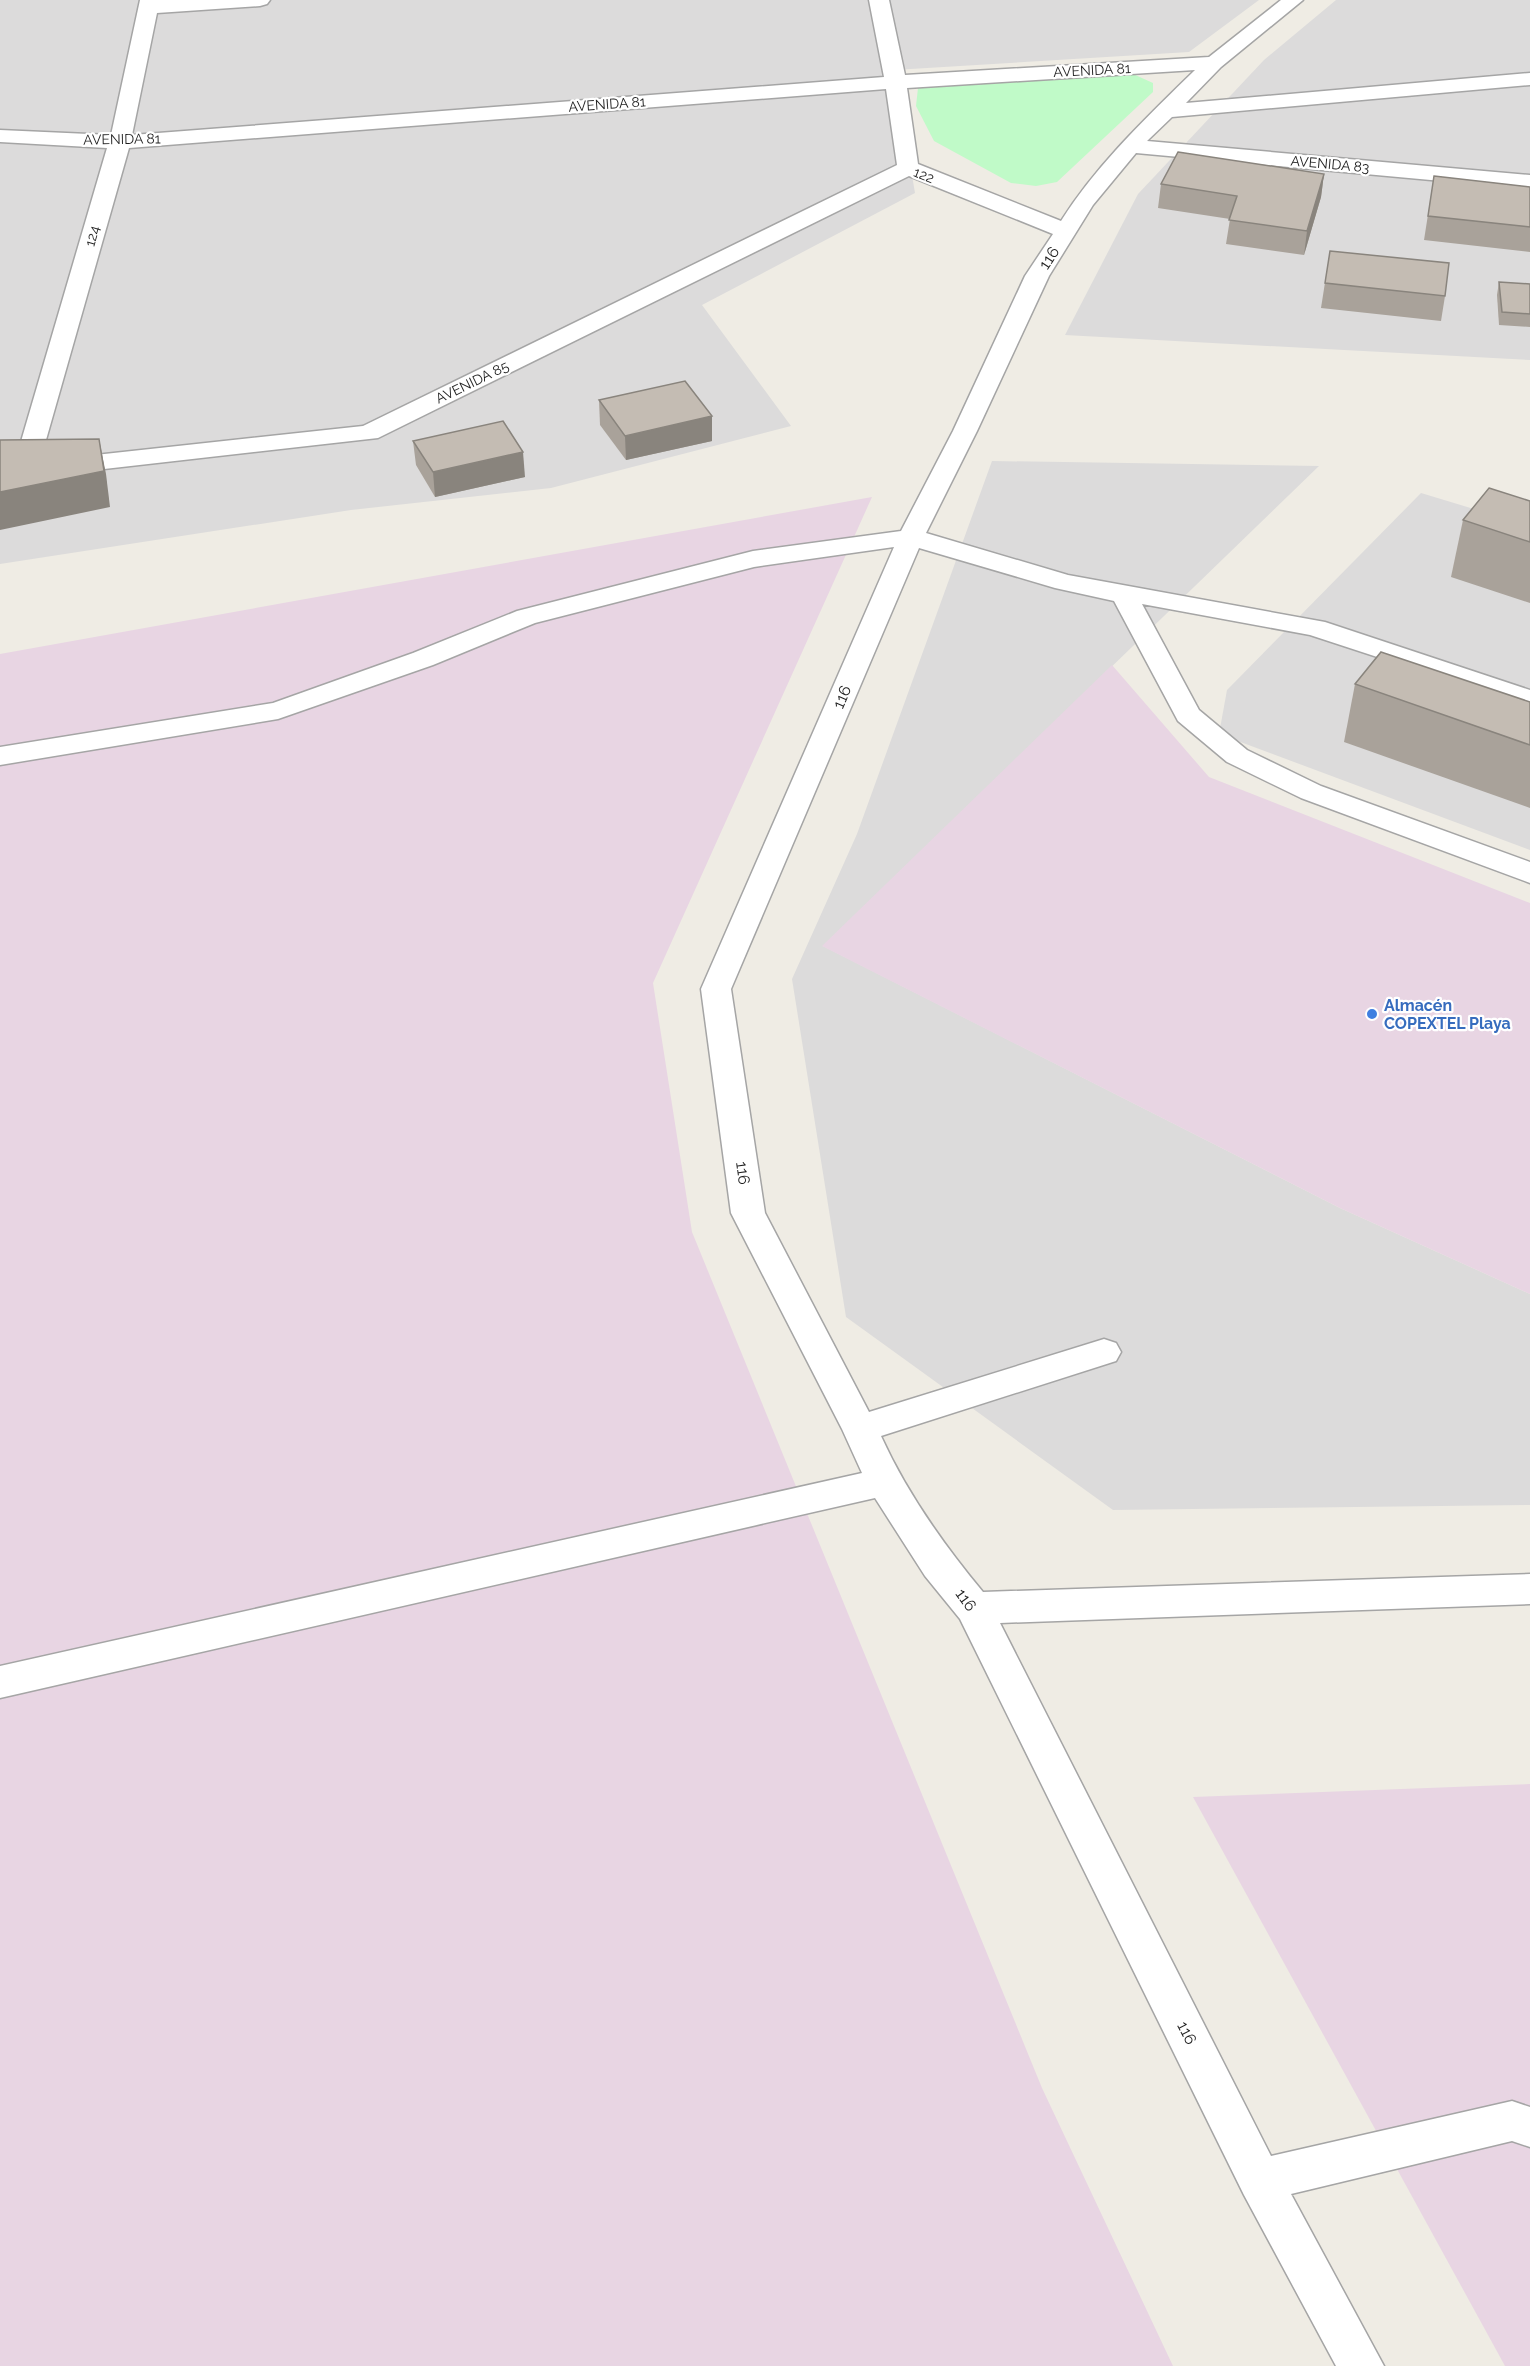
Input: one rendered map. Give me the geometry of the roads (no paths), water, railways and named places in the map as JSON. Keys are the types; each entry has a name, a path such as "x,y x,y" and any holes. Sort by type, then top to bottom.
{"street":[{"path":"150,4 260,0"},
{"name":"122","path":"879,0 895,82 908,168 1066,231"},
{"name":"116","path":"1293,0 1214,63 1130,146 1084,202 1037,276 965,431 911,537 716,989 748,1213 860,1429 884,1482 938,1564 974,1608 1260,2180 1360,2366"},
{"name":"124","path":"25,470 120,142 150,4"},
{"name":"AVENIDA 81","path":"0,136 120,142 895,82 1214,63"},
{"path":"1163,111 1530,79"},
{"name":"AVENIDA 83","path":"1130,146 1530,182"},
{"name":"AVENIDA 85","path":"0,469 25,470 369,433 908,168"},
{"path":"0,756 278,711 423,659 526,617 753,559 911,537 1064,582 1124,595 1188,715 1237,756 1311,792 1530,873"},
{"path":"1064,582 1315,628 1530,699"},
{"path":"860,1429 1104,1352"},
{"path":"0,1682 884,1482"},
{"path":"974,1608 1530,1589"},
{"path":"1260,2180 1512,2121 1530,2127"}],"place":[{"name":"Almacén COPEXTEL Playa","path":"1372,1014"}]}
